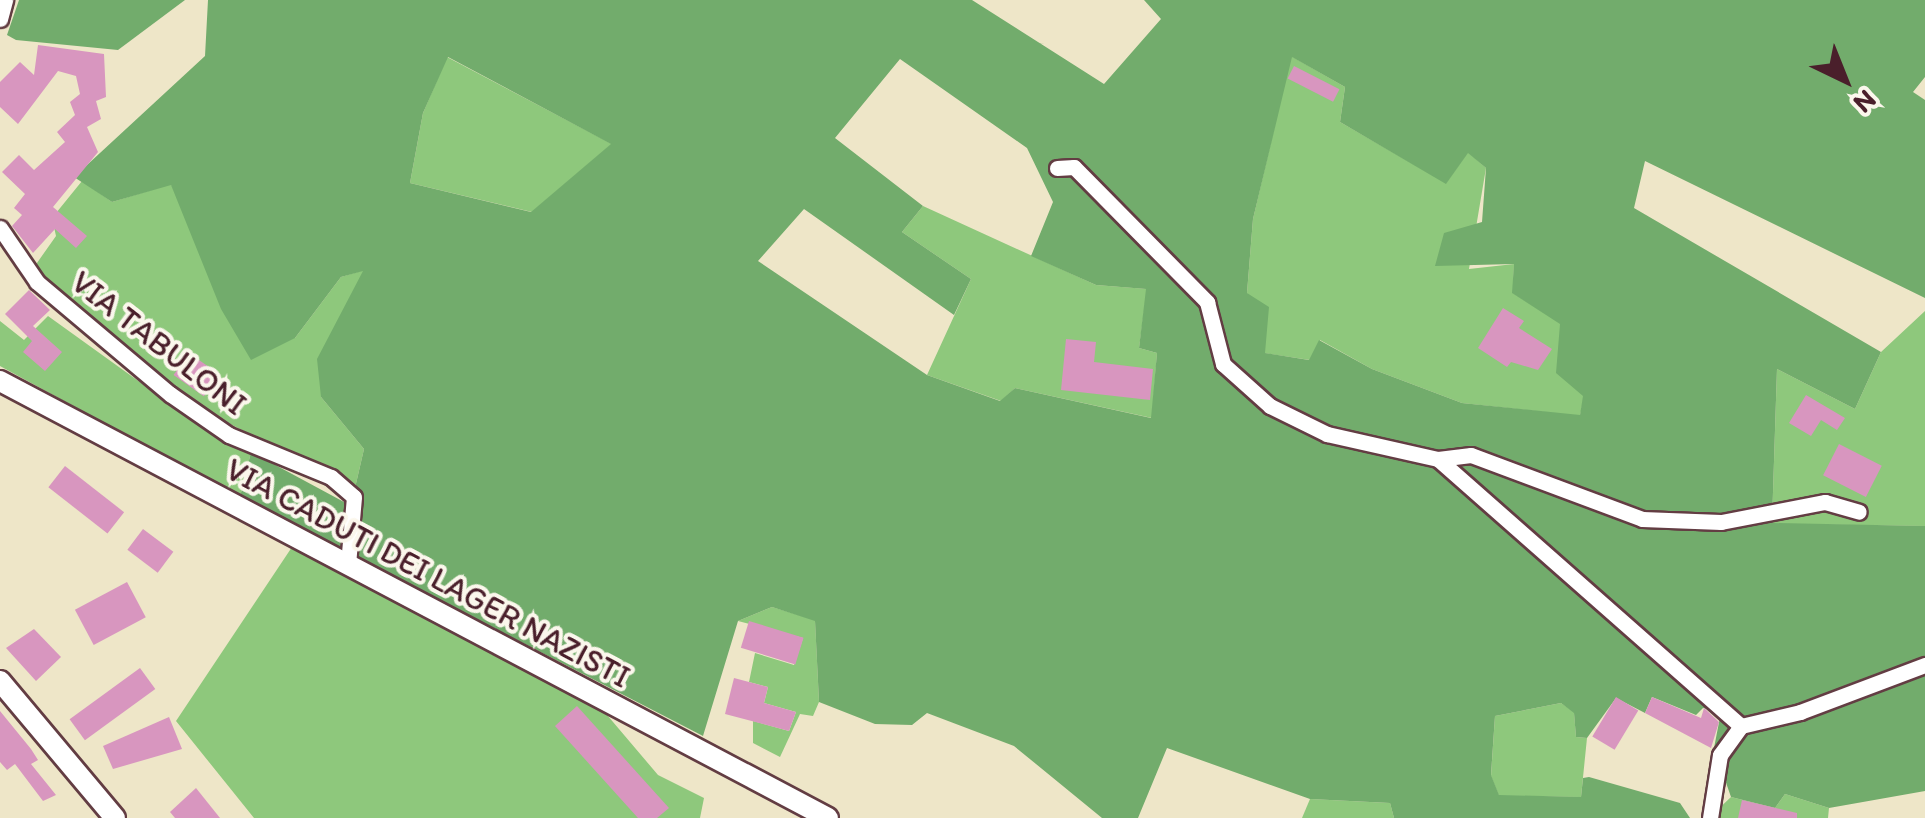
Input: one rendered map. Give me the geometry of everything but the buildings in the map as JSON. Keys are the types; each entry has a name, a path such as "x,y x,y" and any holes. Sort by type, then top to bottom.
{"main road":[{"name":"VIA CADUTI DEI LAGER NAZISTI","path":"0,381 828,818"},
{"path":"0,681 115,818"}],"street":[{"path":"0,19 5,0"},
{"path":"1057,168 1074,167 1207,302 1223,364 1270,406 1327,434 1438,459 1471,455 1642,519 1720,522 1826,502 1859,512"},
{"name":"VIA TABULONI","path":"0,228 36,282 170,394 229,435 331,477 354,497 348,564"},
{"path":"1438,459 1740,726"},
{"path":"1710,818 1720,755 1740,726 1800,712 1925,664"}],"green space":[{"path":"19,0 185,0 118,50 16,40 7,35"},
{"path":"208,0 972,0 1104,84 1161,19 1144,0 1925,0 1925,77 1913,92 1925,100 1925,298 1645,161 1634,208 1881,352 1855,409 1777,369 1772,523 1925,526 1925,791 1829,808 1785,794 1775,808 1731,797 1714,748 1721,712 1703,708 1696,715 1652,697 1645,713 1616,698 1587,738 1576,737 1574,713 1561,703 1495,716 1491,775 1499,795 1581,797 1583,778 1589,777 1680,803 1690,818 1394,818 1390,803 1310,799 1167,748 1138,818 1102,818 1014,746 927,713 912,725 875,724 819,702 815,621 772,607 738,621 703,736 240,497 251,452 344,502 355,488 364,449 321,397 317,359 363,271 341,277 295,338 251,360 221,309 171,185 112,202 74,177 205,56","holes":["448,57 611,144 531,212 410,183 423,113","1292,57 1345,87 1340,122 1446,184 1468,153 1486,168 1482,222 1444,233 1435,266 1514,264 1512,293 1560,324 1556,373 1583,396 1580,415 1462,403 1372,369 1319,340 1309,360 1265,353 1269,307 1247,293 1253,219","900,59 1027,148 1053,202 1031,256 1096,285 1146,289 1139,348 1157,353 1151,418 1015,388 1000,401 927,375 758,261 804,209 954,315 971,279 902,232 923,206 835,138"]},
{"path":"1291,56 1345,87 1340,122 1446,183 1468,152 1486,168 1469,269 1514,264 1513,293 1560,323 1561,359 1584,396 1580,416 1462,403 1372,369 1320,340 1310,360 1264,353 1247,293 1253,219"},
{"path":"447,57 612,144 532,212 410,183 423,113"},
{"path":"82,181 112,202 171,184 197,240 295,338 341,277 364,270 321,397 364,449 355,488 189,403 32,270 56,236 52,218"},
{"path":"923,206 1096,285 1147,289 1139,348 1157,353 1152,418 1015,388 1001,401 927,375 971,279 902,232"},
{"path":"1925,311 1925,526 1772,524 1777,369 1855,409 1881,352"},
{"path":"48,316 187,416 251,452 240,497 0,366 0,321 24,340"},
{"path":"292,547 602,709 658,775 704,798 700,818 254,818 176,721"},
{"path":"772,607 815,620 819,702 813,716 800,714 780,757 753,743 753,721 789,731 796,712 764,703 768,687 749,682 755,653 794,665 803,638 738,621"},
{"path":"1561,703 1574,712 1576,737 1587,738 1581,797 1499,796 1491,776 1495,716"},
{"path":"1785,794 1829,808 1828,818 1709,818 1731,797 1775,808"},
{"path":"1310,799 1390,803 1394,818 1302,818"}]}
